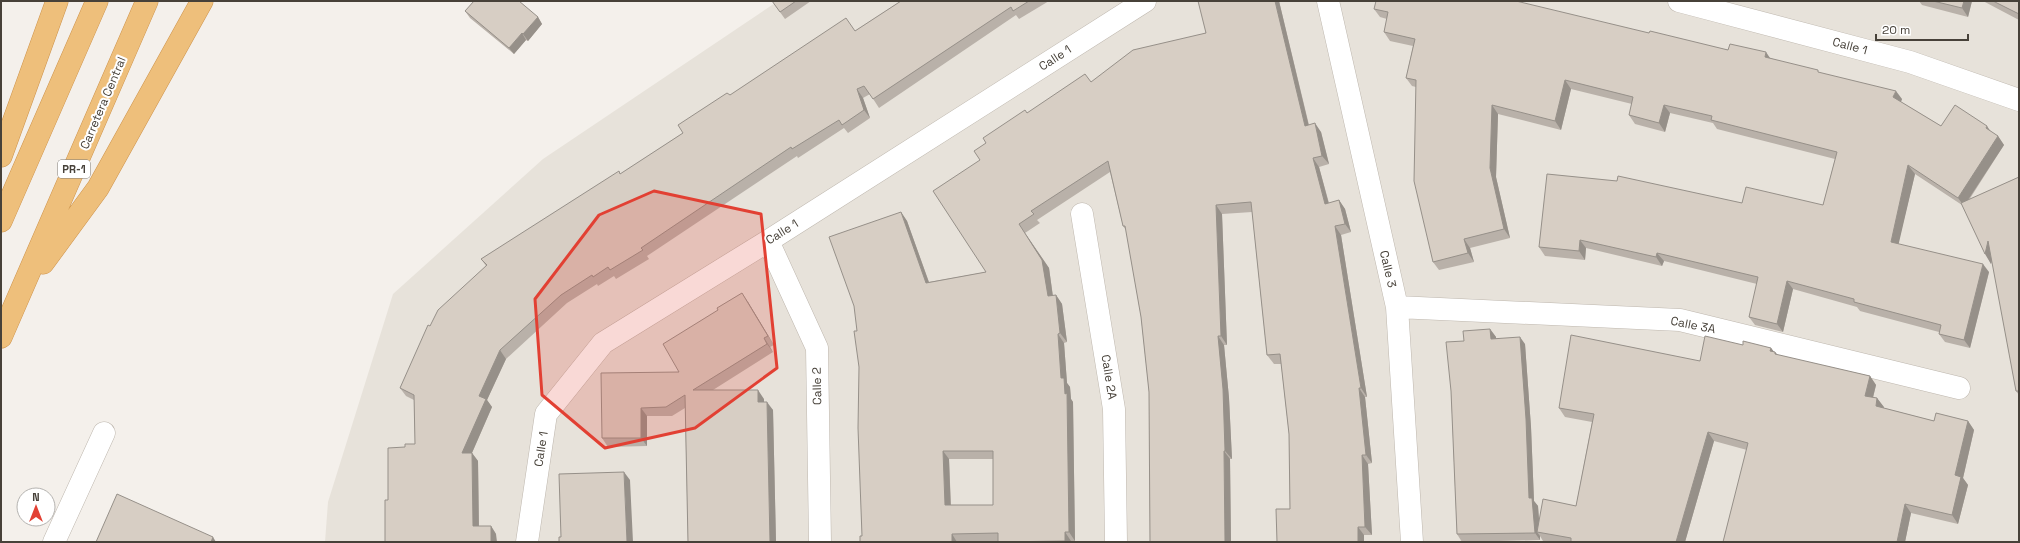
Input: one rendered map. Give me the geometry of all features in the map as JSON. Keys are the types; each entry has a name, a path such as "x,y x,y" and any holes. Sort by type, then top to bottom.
{"highway":[{"path":"1,156 57,1"},
{"path":"1,221 98,1"},
{"name":"Carretera Central","path":"1,337 147,1"},
{"path":"20,294 98,188 202,1"}],"street":[{"name":"Calle 1","path":"527,542 546,414 603,343 768,241 1144,1"},
{"name":"Calle 3","path":"1328,1 1397,307 1412,542"},
{"name":"Calle 1","path":"1679,1 1910,62 2019,100"},
{"name":"Calle 2A","path":"1082,214 1114,409 1116,542"},
{"name":"Calle 2","path":"768,241 817,348 820,542"},
{"name":"Calle 3A","path":"1397,307 1680,320 1959,388"},
{"path":"54,542 104,433"}],"highlighted area":[{"path":"654,191 761,214 777,368 695,428 605,448 542,395 535,299 599,215"}],"shaded area":[{"path":"778,1 2019,1 2019,542 325,542 328,502 393,294 543,159"}],"building":[{"path":"474,1 519,1 538,17 509,48 465,11"},
{"path":"772,1 796,1 780,12"},
{"path":"901,1 1029,1 1013,11 1011,7 873,99 864,86 857,89 864,110 842,125 839,120 792,149 791,147 641,248 643,250 610,270 608,267 593,277 592,275 561,295 500,350 479,396 486,399 462,453 472,453 473,526 491,526 491,542 385,542 385,500 388,500 388,448 405,447 405,444 415,444 414,395 400,388 428,325 430,326 438,310 487,265 481,259 619,171 620,174 683,133 678,125 727,93 730,95 846,18 855,31"},
{"path":"1198,1 1275,1 1305,126 1315,123 1322,156 1313,158 1325,204 1339,200 1345,224 1335,226 1361,388 1359,388 1366,455 1362,455 1365,527 1358,527 1358,542 1277,542 1276,509 1290,509 1289,434 1280,354 1267,355 1251,202 1216,205 1221,336 1218,336 1223,389 1225,451 1225,542 1150,542 1149,392 1141,317 1125,226 1123,226 1108,161 1031,211 1034,214 1019,224 1042,260 1048,296 1056,295 1060,333 1058,334 1061,378 1064,378 1065,394 1067,393 1069,532 1065,532 1065,541 998,542 998,533 952,534 952,542 860,542 860,536 862,536 858,428 859,367 854,331 857,331 854,306 829,237 901,212 926,283 986,272 933,191 980,160 974,151 986,143 983,138 1025,110 1027,113 1085,74 1091,82 1133,50 1206,33","holes":["943,451 993,451 993,505 945,505"]},
{"path":"1376,1 1516,1 1649,33 1650,31 1728,50 1730,44 1766,52 1765,57 1818,70 1818,72 1896,91 1893,97 1941,126 1955,105 1987,126 1986,128 1998,136 1958,198 1908,165 1891,242 1983,264 1964,340 1939,334 1941,325 1854,302 1854,299 1787,281 1777,324 1749,317 1758,277 1657,253 1656,257 1580,240 1579,251 1539,247 1547,174 1617,181 1618,176 1742,203 1746,187 1823,205 1837,152 1711,120 1712,116 1664,105 1659,123 1629,115 1633,97 1565,80 1555,121 1492,105 1490,168 1504,229 1464,239 1468,253 1433,262 1414,181 1416,80 1406,78 1415,39 1384,32 1388,12 1374,9"},
{"path":"1933,1 1964,1 1962,8"},
{"path":"1993,1 2019,1 2019,14"},
{"path":"2019,177 2019,391 2016,391 1988,241 1985,254 1961,203"},
{"path":"742,293 768,336 764,338 767,344 693,390 758,390 758,402 767,402 770,542 688,542 685,395 666,407 641,408 641,438 602,438 601,373 679,372 663,344 718,310 717,308"},
{"path":"1490,329 1491,339 1520,337 1526,419 1529,498 1532,498 1535,533 1457,534 1451,391 1446,342 1464,341 1463,331"},
{"path":"1571,335 1700,361 1705,336 1743,345 1743,341 1771,348 1770,351 1775,352 1775,354 1870,376 1865,396 1877,398 1876,406 1934,421 1936,413 1968,421 1955,475 1961,477 1952,515 1905,504 1897,542 1723,542 1748,443 1708,432 1676,542 1571,542 1571,538 1537,532 1543,499 1576,506 1594,414 1559,408"},
{"path":"624,472 627,542 559,542 559,537 561,537 559,474"},
{"path":"117,494 213,537 211,542 96,542"}]}
